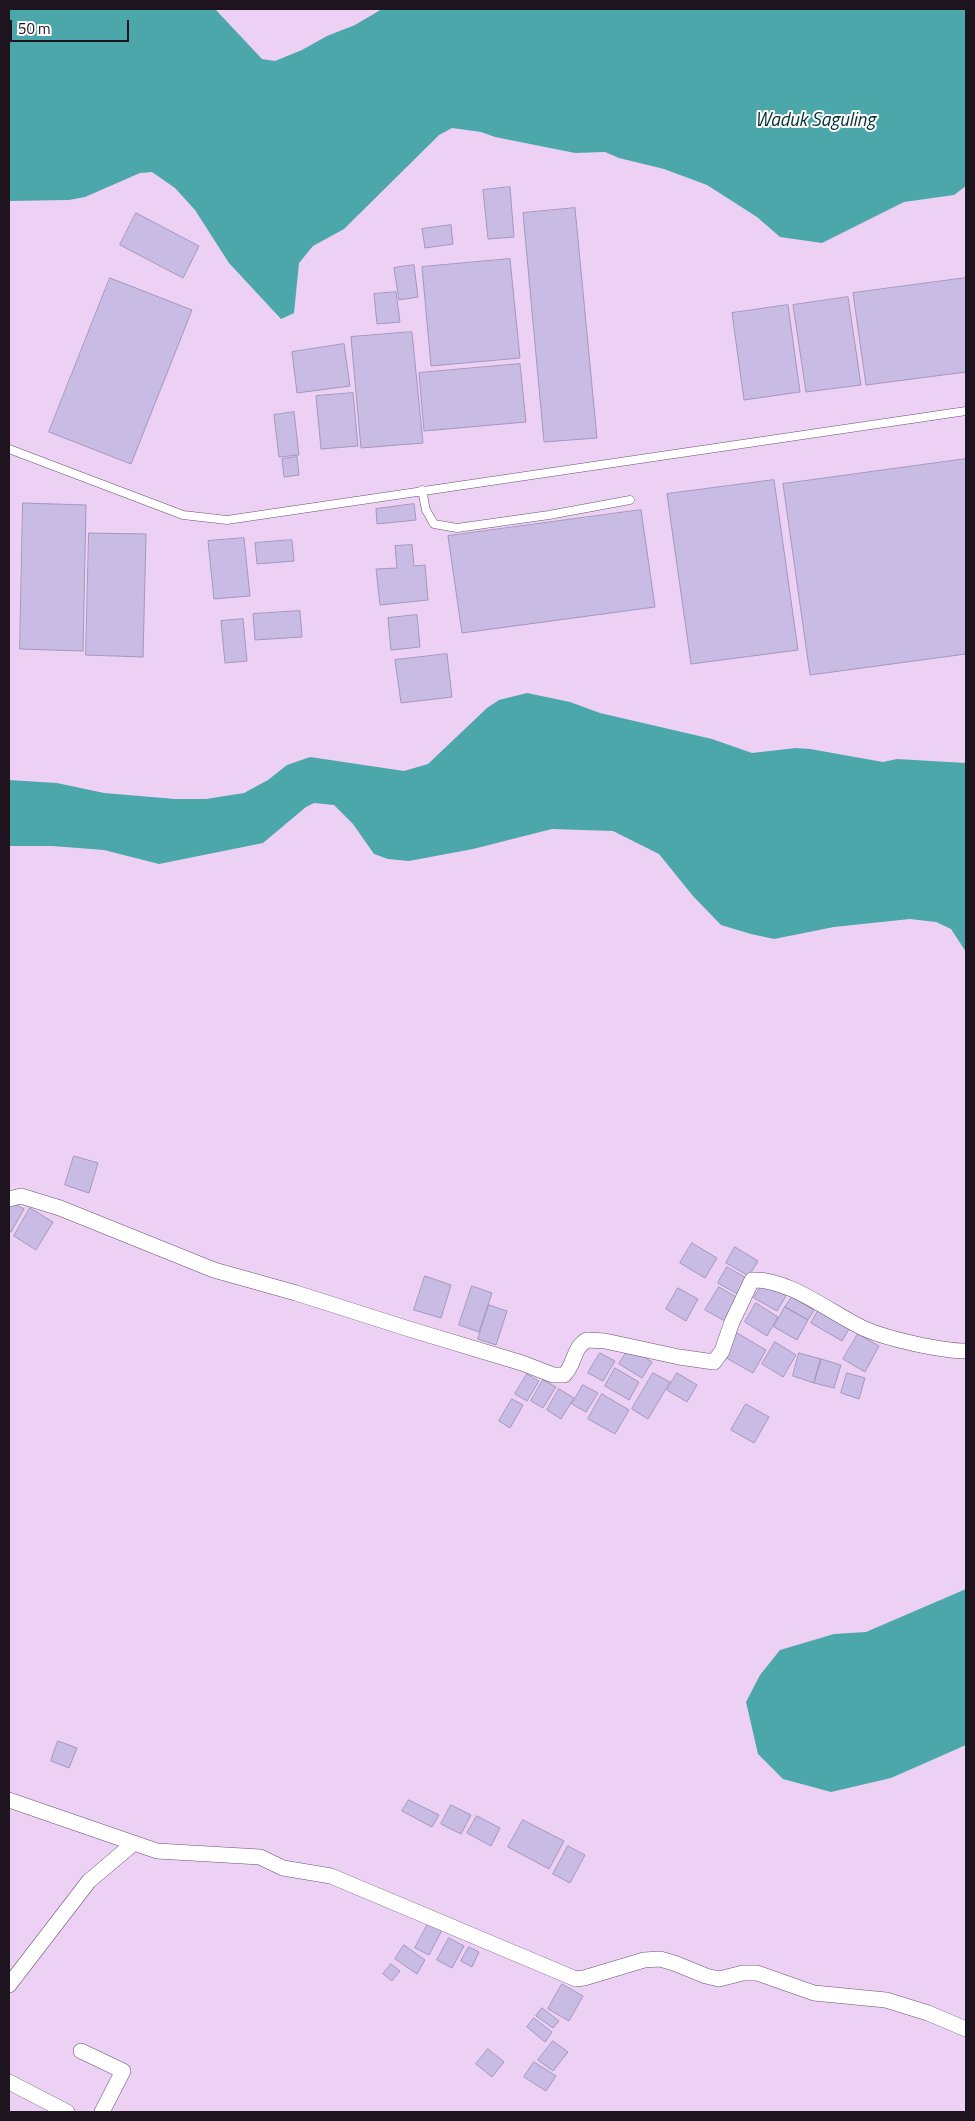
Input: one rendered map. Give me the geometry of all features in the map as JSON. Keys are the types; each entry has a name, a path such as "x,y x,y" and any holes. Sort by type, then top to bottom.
{"street":[{"path":"9,1199 21,1196 60,1208 214,1270 296,1293 560,1376 570,1370 578,1347 587,1340 606,1341 679,1358 714,1362 722,1351 732,1322 752,1280 762,1280 808,1296 844,1318 875,1333 923,1346 966,1351"},
{"path":"9,1800 157,1851 260,1857 287,1869 331,1876 576,1979 644,1960 660,1959 719,1979 743,1973 757,1974 814,1993 886,2000 928,2013 966,2029"},
{"path":"9,1985 90,1881 134,1843"},
{"path":"81,2051 123,2071 102,2112"},
{"path":"9,2082 67,2112"}],"lane":[{"path":"9,448 183,515 227,520 966,411"},
{"path":"422,490 426,510 434,524 457,528 549,515 630,500"}],"water":[{"name":"Waduk Saguling","path":"9,9 215,9 262,59 275,61 355,25 382,9 966,9 966,186 954,195 904,202 822,243 780,237 757,217 707,185 664,169 619,158 605,152 575,153 495,137 481,132 452,128 439,135 344,229 313,246 299,263 294,313 281,319 229,263 195,210 175,188 152,172 140,173 85,197 69,200 9,201"},
{"path":"527,693 570,702 600,713 712,739 752,753 796,748 883,762 897,759 966,763 966,952 951,929 936,922 910,919 834,927 774,939 721,925 693,896 659,854 613,831 552,829 473,849 409,861 388,859 374,854 353,824 334,805 314,803 306,807 263,843 159,864 104,850 52,846 9,846 9,780 57,783 104,793 175,799 206,799 244,793 268,780 287,765 310,757 404,771 428,764 487,708 499,700"},
{"path":"966,1589 966,1745 891,1778 831,1792 783,1779 758,1754 746,1702 760,1675 780,1650 834,1634 866,1632"}],"building":[{"path":"510,187 514,237 488,239 483,190"},
{"path":"575,208 597,438 544,442 523,213"},
{"path":"136,213 199,246 183,278 120,245"},
{"path":"451,225 453,244 425,248 422,229"},
{"path":"510,259 520,358 431,366 422,267"},
{"path":"414,265 418,297 399,300 394,268"},
{"path":"110,278 192,310 131,464 49,432"},
{"path":"966,278 966,372 866,385 853,293"},
{"path":"396,292 400,322 377,324 374,294"},
{"path":"848,297 861,385 806,392 793,305"},
{"path":"788,305 800,392 744,400 732,313"},
{"path":"412,332 423,443 361,448 351,337"},
{"path":"344,344 350,386 297,393 292,352"},
{"path":"520,364 526,422 424,431 419,373"},
{"path":"353,393 358,446 321,449 316,396"},
{"path":"294,412 299,455 279,457 274,415"},
{"path":"297,457 299,475 284,477 282,459"},
{"path":"966,459 966,654 810,675 783,484"},
{"path":"774,480 798,650 691,664 667,494"},
{"path":"23,503 86,505 83,651 20,649"},
{"path":"414,504 416,520 377,524 376,509"},
{"path":"641,510 655,607 462,633 448,536"},
{"path":"89,533 146,534 143,657 86,655"},
{"path":"244,538 250,596 214,599 208,541"},
{"path":"292,540 294,561 257,564 255,543"},
{"path":"412,545 414,566 425,565 428,600 380,605 376,569 397,568 395,546"},
{"path":"300,611 302,637 255,640 253,614"},
{"path":"417,615 420,647 391,650 388,618"},
{"path":"243,619 247,661 225,663 221,621"},
{"path":"447,654 452,697 401,703 395,660"},
{"path":"74,1156 98,1163 89,1193 65,1185"},
{"path":"9,1201 24,1209 11,1232 9,1231"},
{"path":"30,1208 53,1222 36,1250 14,1236"},
{"path":"692,1243 717,1258 705,1278 680,1263"},
{"path":"735,1247 758,1261 749,1276 726,1263"},
{"path":"727,1267 748,1279 739,1295 718,1283"},
{"path":"425,1276 451,1285 441,1318 414,1310"},
{"path":"763,1283 786,1296 777,1311 754,1298"},
{"path":"472,1286 492,1293 479,1332 459,1325"},
{"path":"719,1287 738,1298 725,1321 705,1310"},
{"path":"678,1288 698,1299 686,1321 666,1309"},
{"path":"792,1297 814,1310 808,1320 785,1307"},
{"path":"756,1303 778,1317 767,1336 745,1322"},
{"path":"489,1305 507,1311 496,1345 478,1339"},
{"path":"785,1307 808,1320 797,1340 774,1327"},
{"path":"818,1311 849,1329 842,1341 811,1323"},
{"path":"737,1333 766,1350 753,1373 723,1356"},
{"path":"858,1334 879,1346 865,1372 843,1359"},
{"path":"775,1342 796,1355 783,1377 762,1364"},
{"path":"629,1348 652,1362 642,1378 619,1364"},
{"path":"600,1353 615,1361 603,1381 588,1373"},
{"path":"799,1353 821,1359 814,1383 793,1376"},
{"path":"821,1359 841,1365 834,1388 814,1383"},
{"path":"615,1368 639,1382 629,1400 605,1386"},
{"path":"653,1373 670,1382 648,1419 632,1409"},
{"path":"677,1373 697,1385 687,1402 667,1390"},
{"path":"847,1373 865,1378 859,1399 841,1393"},
{"path":"527,1374 539,1381 527,1401 515,1394"},
{"path":"543,1380 556,1387 543,1408 531,1401"},
{"path":"583,1385 598,1393 586,1412 572,1404"},
{"path":"559,1389 574,1398 561,1419 547,1410"},
{"path":"602,1394 629,1410 615,1434 588,1419"},
{"path":"512,1399 523,1405 510,1428 499,1421"},
{"path":"746,1404 769,1417 754,1443 731,1430"},
{"path":"58,1741 77,1748 69,1768 51,1761"},
{"path":"409,1800 439,1815 432,1827 402,1811"},
{"path":"451,1805 471,1815 461,1834 441,1824"},
{"path":"477,1816 500,1828 491,1846 467,1833"},
{"path":"523,1820 564,1841 549,1869 508,1847"},
{"path":"568,1846 585,1855 570,1883 553,1874"},
{"path":"429,1922 442,1930 429,1955 415,1948"},
{"path":"449,1938 464,1946 452,1968 437,1960"},
{"path":"404,1945 425,1960 417,1974 395,1959"},
{"path":"469,1947 479,1952 472,1967 461,1961"},
{"path":"391,1964 400,1971 392,1981 383,1974"},
{"path":"562,1984 583,1996 569,2021 548,2009"},
{"path":"542,2008 559,2021 553,2028 536,2016"},
{"path":"534,2018 552,2032 545,2042 527,2027"},
{"path":"553,2041 568,2052 553,2071 538,2060"},
{"path":"488,2049 504,2062 492,2077 476,2064"},
{"path":"534,2062 556,2076 546,2091 524,2077"}]}
